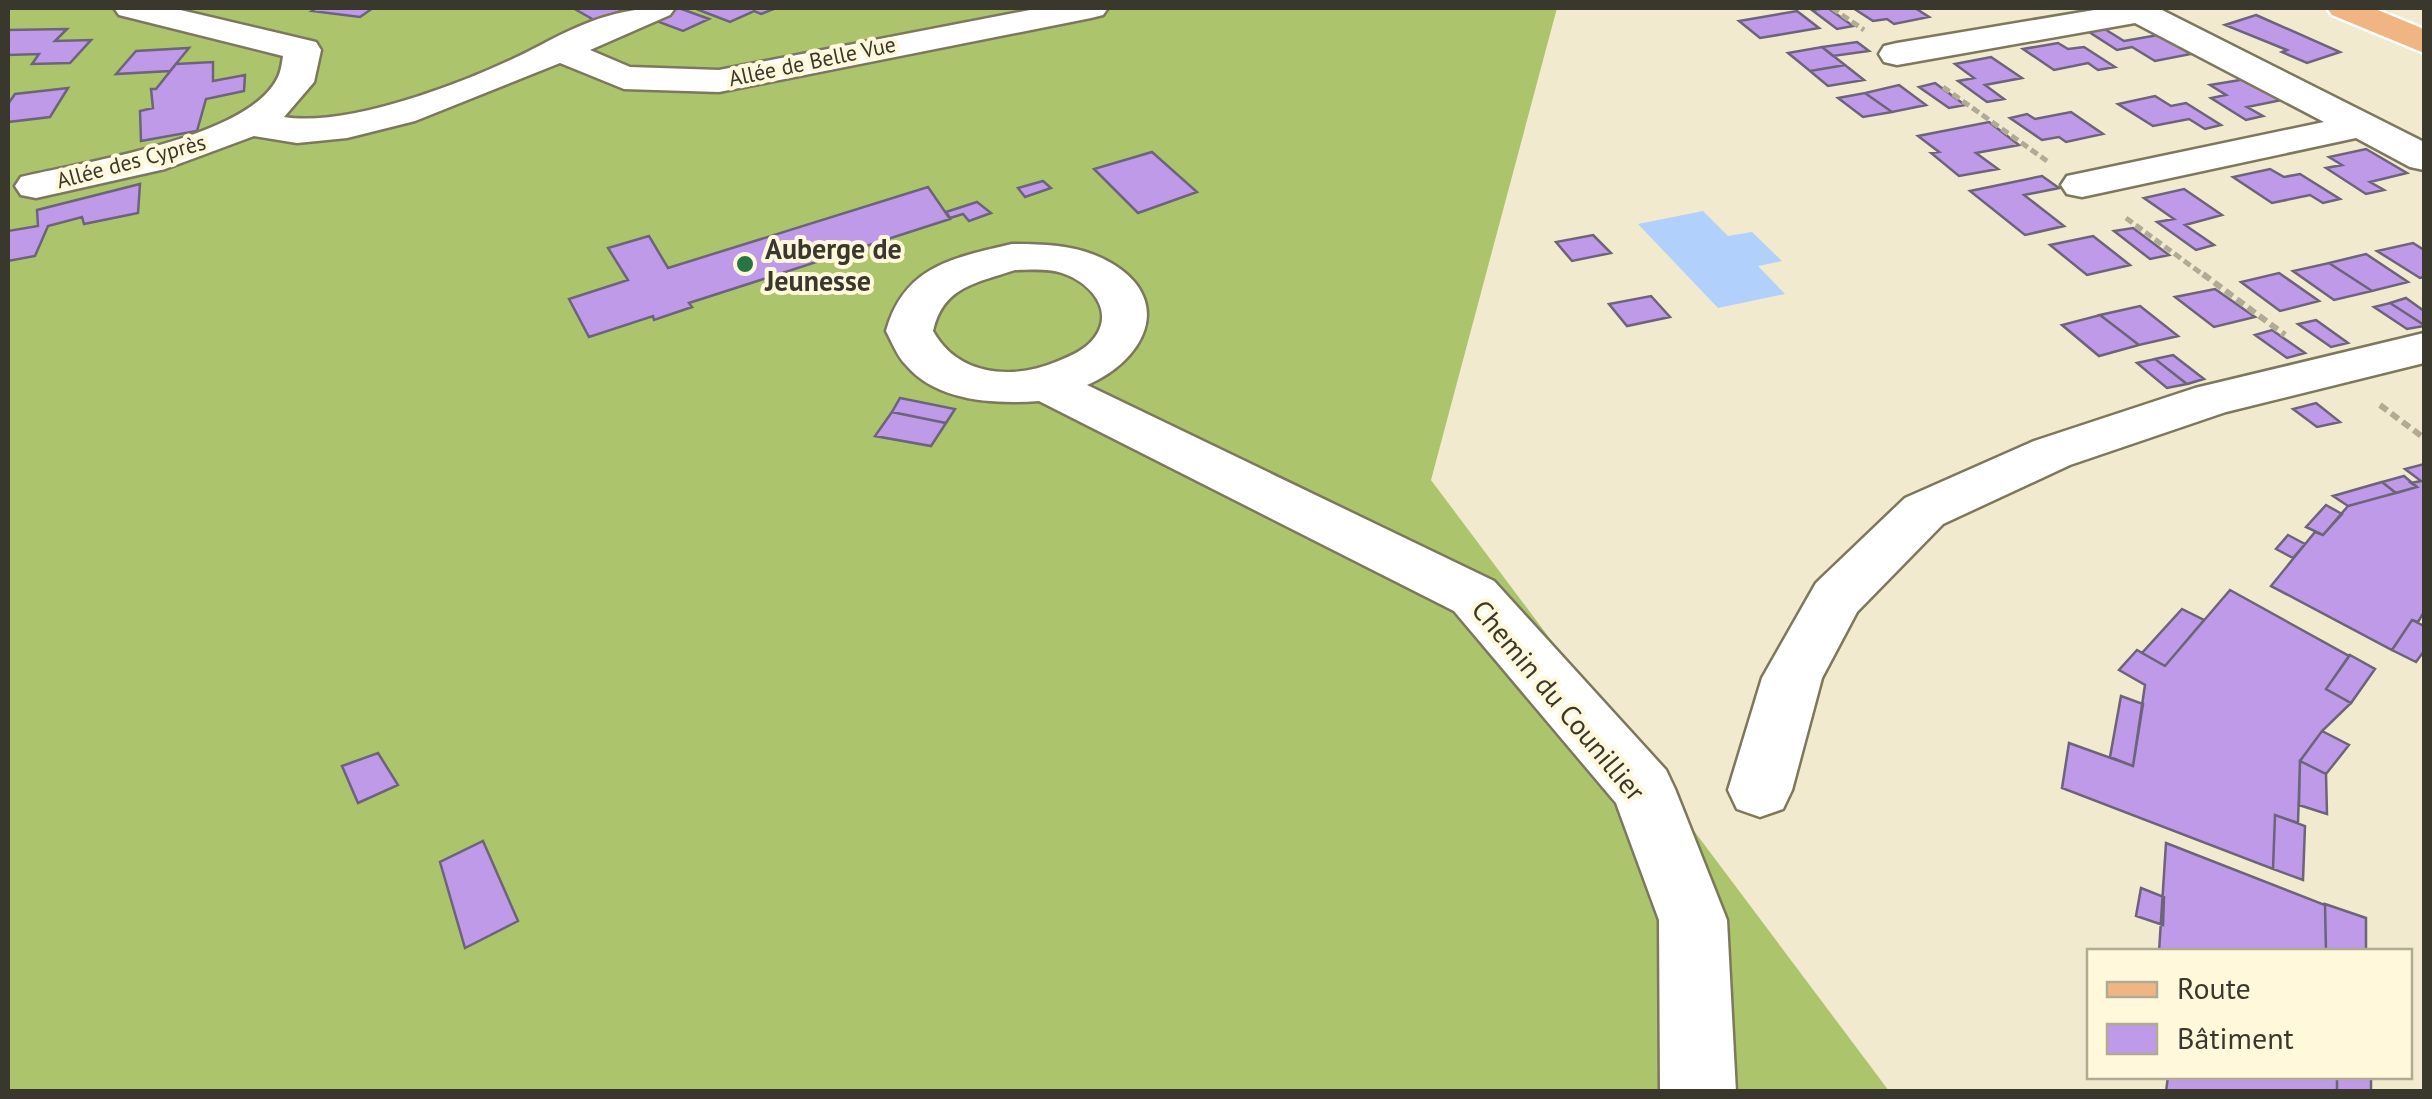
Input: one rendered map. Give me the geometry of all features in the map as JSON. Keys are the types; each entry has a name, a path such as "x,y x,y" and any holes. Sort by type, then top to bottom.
{"main road":[{"path":"2344,8 2424,42"}],"street":[{"name":"Allée des Cyprès","path":"36,186 204,144 252,124 281,101 304,67 302,50 130,8"},
{"path":"252,124 273,131 360,123 482,86 558,49 658,8"},
{"name":"Allée de Belle Vue","path":"558,49 624,78 719,81 1092,8"},
{"path":"1898,54 2137,10 2424,158"},
{"path":"2082,185 2359,126"},
{"path":"1760,790 1792,678 1836,598 1924,511 2052,452 2194,405 2424,348"},
{"name":"Chemin du Counillier","path":"1044,384 1474,596 1643,789 1693,920 1698,1092"}],"green space":[{"path":"8,8 1557,8 1431,480 1889,1091 8,1091"}],"water":[{"path":"1703,211 1728,236 1752,232 1782,261 1758,266 1785,294 1718,308 1638,224"}],"building":[{"path":"373,8 360,17 312,11"},
{"path":"573,8 621,8 624,10 594,20"},
{"path":"675,8 709,19 683,31 651,19"},
{"path":"776,8 761,14 754,11 730,22 699,10"},
{"path":"1828,8 1853,26 1837,29 1812,10"},
{"path":"1853,8 1915,8 1929,17 1894,24 1887,19 1873,21"},
{"path":"1797,11 1819,28 1760,38 1739,21"},
{"path":"2256,15 2340,52 2307,63 2282,52 2287,50 2225,25"},
{"path":"2103,28 2124,41 2158,35 2191,54 2155,61 2132,47 2117,50 2086,30"},
{"path":"67,29 55,41 91,40 70,63 32,64 39,54 8,55 8,30"},
{"path":"1857,42 1869,51 1833,56 1822,47"},
{"path":"2058,43 2068,49 2084,47 2115,67 2098,70 2088,63 2054,70 2023,49"},
{"path":"1822,47 1845,65 1810,71 1788,53"},
{"path":"189,48 170,71 116,74 136,51"},
{"path":"1991,57 2022,78 1985,85 2004,99 1987,102 1958,81 1974,78 1955,64"},
{"path":"213,62 213,81 245,75 244,91 206,99 197,131 141,141 140,111 153,108 151,89 156,89 176,64"},
{"path":"1845,65 1864,80 1828,86 1810,71"},
{"path":"2246,79 2282,100 2247,107 2263,116 2246,120 2211,98 2226,95 2210,85"},
{"path":"1935,83 1965,105 1949,108 1919,87"},
{"path":"1899,85 1926,105 1892,112 1865,93"},
{"path":"68,88 50,117 8,122 8,104 15,94"},
{"path":"1865,93 1892,112 1863,117 1838,98"},
{"path":"2155,96 2171,106 2186,103 2221,125 2205,129 2189,119 2153,126 2118,104"},
{"path":"2071,112 2103,134 2066,142 2059,137 2042,140 2010,118 2027,114 2035,119"},
{"path":"1989,122 2019,145 1976,153 1998,169 1959,176 1931,153 1939,152 1918,136"},
{"path":"2366,149 2407,173 2370,182 2384,190 2366,194 2326,168 2342,165 2329,157"},
{"path":"1152,152 1197,192 1138,213 1094,169"},
{"path":"2270,169 2284,177 2300,174 2340,199 2323,203 2310,195 2272,203 2233,177"},
{"path":"2042,176 2059,188 2024,195 2064,226 2025,235 1970,191"},
{"path":"1043,181 1051,188 1025,197 1018,188"},
{"path":"140,184 138,213 84,224 82,217 48,226 35,256 8,261 8,231 38,226 37,210"},
{"name":"Auberge de Jeunesse","path":"928,187 950,219 689,303 692,307 654,320 653,316 589,337 569,299 628,280 608,248 649,236 668,268"},
{"path":"2184,189 2222,215 2185,225 2214,245 2196,250 2157,222 2174,219 2144,198"},
{"path":"977,202 991,213 969,221 963,214 950,218 946,212"},
{"path":"2133,228 2169,255 2150,259 2114,231"},
{"path":"1593,235 1611,253 1572,261 1556,242"},
{"path":"2093,236 2130,265 2087,275 2050,245"},
{"path":"2413,243 2424,250 2424,277 2377,251"},
{"path":"2366,254 2408,282 2372,291 2329,263"},
{"path":"2329,263 2372,291 2334,300 2293,271"},
{"path":"2279,273 2319,301 2280,311 2241,282"},
{"path":"2215,289 2255,317 2214,327 2175,297"},
{"path":"1651,296 1670,317 1627,326 1609,304"},
{"path":"2406,298 2424,311 2424,325 2390,303"},
{"path":"2390,303 2424,326 2407,329 2374,307"},
{"path":"2140,306 2178,336 2139,345 2100,315"},
{"path":"2100,315 2139,345 2099,356 2062,325"},
{"path":"2316,320 2348,343 2331,347 2298,324"},
{"path":"2272,330 2305,353 2287,358 2255,335"},
{"path":"2173,355 2204,379 2187,384 2155,359"},
{"path":"2155,359 2187,384 2167,388 2137,363"},
{"path":"900,398 955,409 946,423 892,412"},
{"path":"2316,403 2340,422 2317,427 2293,409"},
{"path":"892,412 946,423 931,446 875,436"},
{"path":"2424,464 2424,612 2418,622 2412,620 2392,650 2271,586 2315,532 2323,535 2348,506 2417,487 2411,483 2421,481 2405,469"},
{"path":"2404,476 2417,487 2396,493 2382,482"},
{"path":"2382,482 2396,493 2348,506 2333,496"},
{"path":"2326,505 2342,514 2323,535 2306,527"},
{"path":"2288,535 2305,544 2293,558 2276,549"},
{"path":"2230,590 2349,656 2326,689 2351,703 2322,731 2300,761 2298,823 2275,815 2273,869 2062,788 2069,743 2133,766 2145,685 2119,670 2137,650 2165,666"},
{"path":"2182,609 2204,620 2165,666 2142,653"},
{"path":"2412,620 2424,626 2424,651 2416,662 2392,650"},
{"path":"2350,655 2375,669 2351,703 2326,689"},
{"path":"2121,696 2143,704 2133,766 2110,757"},
{"path":"2322,731 2349,745 2326,774 2300,761"},
{"path":"378,753 398,785 358,803 342,766"},
{"path":"2300,761 2326,774 2327,814 2299,805"},
{"path":"2275,815 2305,826 2303,880 2273,869"},
{"path":"483,841 518,921 465,948 440,862"},
{"path":"2166,843 2325,905 2326,949 2159,949"},
{"path":"2141,888 2164,897 2163,925 2136,916"},
{"path":"2325,904 2366,918 2366,949 2326,949"},
{"path":"2168,1079 2337,1079 2337,1092 2166,1092"},
{"path":"2337,1079 2371,1079 2371,1092 2337,1092"}],"place":[{"name":"Auberge de Jeunesse","path":"745,264"}]}
